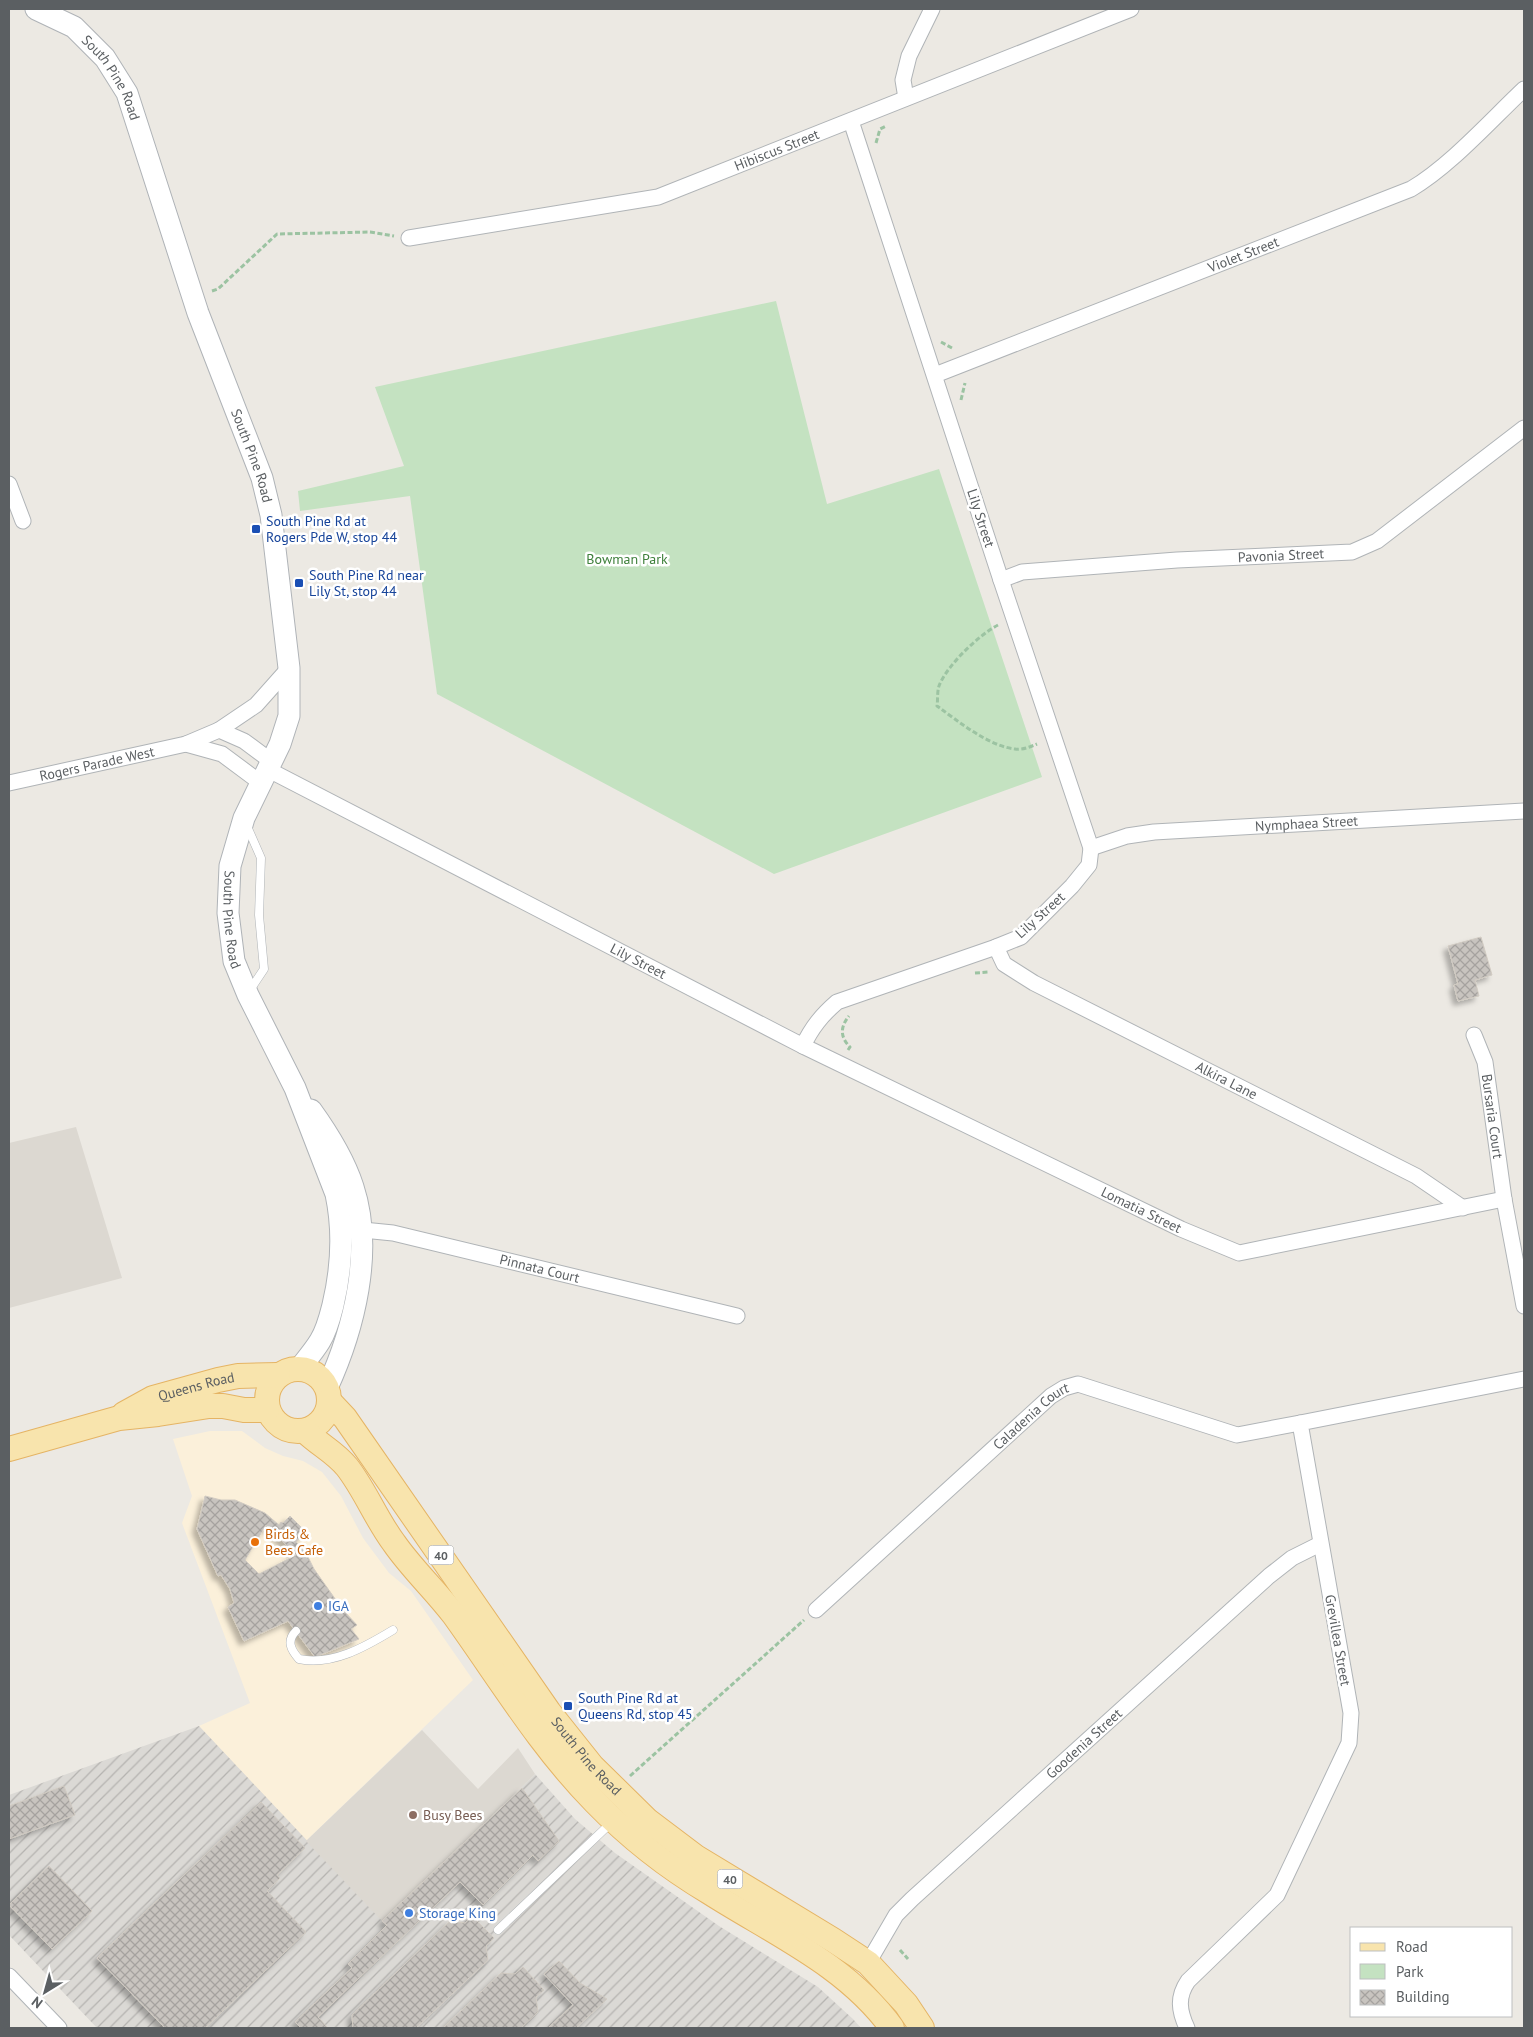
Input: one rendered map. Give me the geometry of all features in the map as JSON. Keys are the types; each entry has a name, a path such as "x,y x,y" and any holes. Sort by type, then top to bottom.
{"main road":[{"name":"South Pine Road","path":"36,9 74,27 106,58 127,93 198,313 262,478 272,515 289,668 289,716 244,818 230,866 228,914 234,962 248,995 295,1088 361,1254 353,1308 328,1394 549,1712 582,1754 618,1794 647,1820 696,1857 839,1943 868,1963 906,2004 922,2028"},
{"name":"South Pine Road","path":"288,1372 320,1342 328,1323 339,1280 342,1252 351,1229"},
{"name":"40","path":"288,1372 315,1374 322,1380 328,1394"},
{"path":"267,1410 267,1391 288,1372"},
{"name":"Queens Road","path":"119,1418 153,1398 186,1389 238,1376 288,1372"},
{"path":"305,1431 322,1421 327,1412 328,1394"},
{"name":"Queens Road","path":"9,1449 119,1418 210,1406 223,1406 244,1410 267,1410"},
{"name":"40","path":"267,1410 271,1418 286,1430 305,1431"},
{"name":"South Pine Road","path":"305,1431 334,1453 347,1467 394,1545 440,1597 550,1751 572,1778 614,1821 676,1871 839,1974 866,1997 892,2028"}],"street":[{"path":"906,98 903,80 909,56 932,9"},
{"name":"Hibiscus Street","path":"409,238 658,197 1131,9"},
{"name":"Violet Street","path":"935,375 1411,189 1427,179 1442,166 1524,89"},
{"name":"Lily Street","path":"266,771 803,1046 811,1028 837,1002 996,947 1021,936 1072,886 1089,866 1090,848 851,121"},
{"name":"Pavonia Street","path":"1001,580 1022,572 1177,560 1352,552 1377,541 1524,428"},
{"path":"9,484 23,521"},
{"name":"Rogers Parade West","path":"9,783 186,744 219,730 256,705 289,668"},
{"path":"219,730 244,741 266,771"},
{"name":"Rogers Parade West","path":"186,744 222,754 266,771"},
{"name":"Nymphaea Street","path":"1090,848 1127,836 1154,832 1524,811"},
{"name":"Alkira Lane","path":"996,947 1004,964 1034,984 1416,1176 1463,1208"},
{"name":"Bursaria Court","path":"1474,1035 1485,1062 1504,1199 1524,1306"},
{"name":"Lomatia Street","path":"803,1046 1181,1229 1240,1253 1504,1199"},
{"name":"Pinnata Court","path":"351,1229 393,1233 737,1316"},
{"path":"1300,1424 1524,1379"},
{"name":"Caladenia Court","path":"816,1610 1051,1396 1064,1388 1078,1384 1237,1435 1300,1424"},
{"name":"Grevillea Street","path":"1187,2028 1181,2016 1179,2002 1182,1990 1188,1981 1277,1895 1349,1743 1351,1714 1300,1424"},
{"name":"Goodenia Street","path":"868,1963 896,1915 912,1899 1269,1576 1292,1558 1320,1544"},
{"path":"9,1976 59,2028"}],"lane":[{"path":"244,818 261,858 259,915 264,969 248,995"},
{"path":"296,1631 290,1643 291,1651 299,1659 322,1661 367,1645 392,1630"},
{"path":"498,1930 614,1821"}],"path":[{"path":"876,144 880,129 889,125"},
{"path":"212,291 218,288 277,234 370,232 409,238"},
{"path":"941,341 952,348"},
{"path":"998,625 984,632 956,660 940,686 937,706 968,729 990,741 1014,749 1037,744"},
{"path":"972,973 988,972"},
{"path":"848,1051 850,1047 842,1034 845,1021 852,1014"},
{"path":"630,1776 816,1610"},
{"path":"900,1950 908,1959"}],"shaded area":[{"path":"76,1127 122,1278 9,1308 9,1143"},
{"path":"210,1431 242,1431 265,1448 283,1456 303,1461 322,1472 341,1496 363,1538 389,1573 411,1591 473,1680 306,1841 199,1726 250,1703 182,1523 192,1496 173,1439"},
{"path":"199,1726 383,1921 535,1774 575,1819 615,1853 719,1926 818,1987 861,2028 97,2028 9,1935 9,1795"},
{"name":"Busy Bees","path":"422,1730 478,1789 518,1748 535,1774 383,1922 306,1841"}],"green space":[{"name":"Bowman Park","path":"776,301 827,504 939,469 1042,777 774,874 437,694 410,496 300,511 298,491 404,466 375,387"}],"building":[{"path":"1481,937 1492,975 1475,980 1479,996 1458,1001 1454,985 1458,984 1448,946"},
{"path":"205,1496 221,1500 235,1500 265,1513 279,1525 290,1516 305,1531 296,1542 306,1553 314,1569 343,1610 357,1625 351,1629 359,1639 315,1657 288,1621 244,1641 228,1607 234,1603 230,1589 221,1575 218,1576 197,1529","holes":["266,1525 296,1555 259,1574 245,1560"]},
{"path":"64,1786 75,1815 9,1839 9,1806"},
{"name":"Storage King","path":"522,1788 559,1841 538,1861 533,1855 483,1905 460,1882 318,2017 328,2028 301,2028 295,2022 352,1968 348,1964 387,1925 382,1921"},
{"path":"261,1802 305,1848 277,1875 280,1878 267,1891 306,1932 205,2028 165,2028 97,1958"},
{"path":"49,1866 92,1911 52,1949 9,1905"},
{"name":"Storage King","path":"472,1916 494,1938 486,1946 488,1960 416,2028 353,2028 352,2015 450,1921 465,1923"},
{"path":"559,1961 580,1983 607,1999 576,2028 548,2028 573,2005 544,1974"},
{"path":"523,1967 544,1990 536,1997 538,2012 521,2028 443,2028 501,1973 515,1974"}],"place":[{"name":"South Pine Rd at Rogers Pde W, stop 44","path":"256,529"},
{"name":"South Pine Rd near Lily St, stop 44","path":"299,583"},
{"name":"Birds & Bees Cafe","path":"255,1542"},
{"name":"IGA","path":"318,1606"},
{"name":"South Pine Rd at Queens Rd, stop 45","path":"568,1706"},
{"name":"Busy Bees","path":"413,1815"},
{"name":"Storage King","path":"409,1913"}]}
